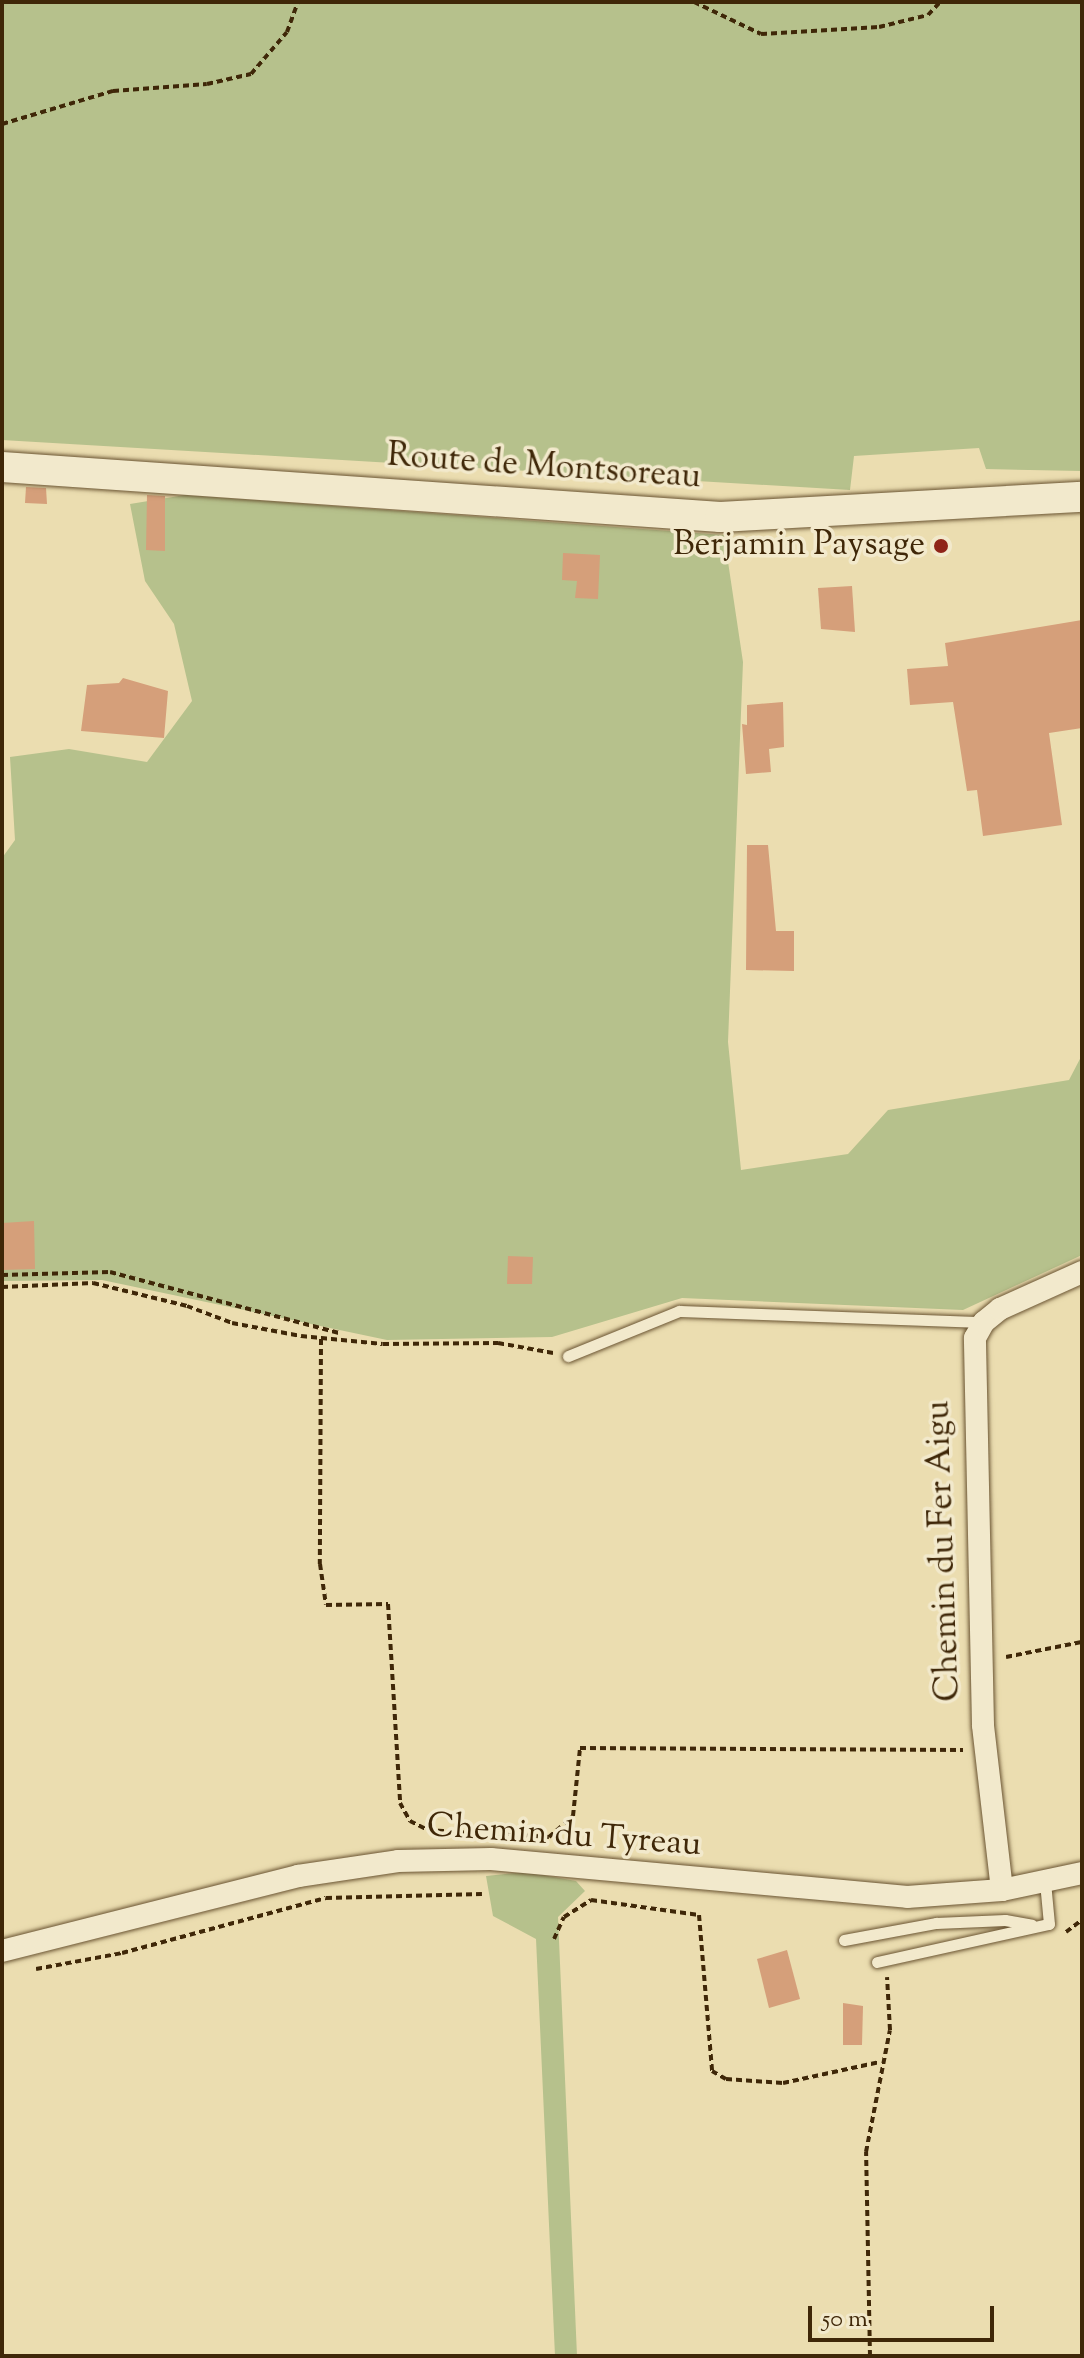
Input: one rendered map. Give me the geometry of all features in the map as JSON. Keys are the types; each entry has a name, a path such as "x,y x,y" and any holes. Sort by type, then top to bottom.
{"main road":[{"name":"Route de Montsoreau","path":"2,467 720,517 1082,497"}],"street":[{"path":"984,1322 1082,1272"},
{"name":"Chemin du Fer Aigu","path":"984,1322 973,1355 980,1662 986,1750 1002,1890"},
{"name":"Chemin du Tyreau","path":"2,1951 285,1879 410,1860 536,1862 863,1895 1002,1890 1082,1873"}],"lane":[{"path":"568,1356 679,1311 984,1322"},
{"path":"882,1965 1049,1924 1045,1882"},
{"path":"844,1940 936,1923 1005,1920 1040,1926"}],"path":[{"path":"2,124 113,91 207,84 251,74 287,32 298,2"},
{"path":"694,2 761,34 879,27 928,15 940,2"},
{"path":"2,1275 110,1272 340,1333"},
{"path":"2,1287 93,1283 232,1323 321,1339 498,1343 568,1356"},
{"path":"321,1339 320,1564 326,1605 388,1604 400,1803 410,1821 428,1830 549,1837 573,1816 580,1748 986,1750"},
{"path":"980,1662 1082,1642"},
{"path":"33,1969 122,1953 326,1898 482,1894"},
{"path":"554,1939 564,1917 591,1900 699,1915 712,2071 726,2079 783,2083 880,2062"},
{"path":"1061,1936 1082,1920"},
{"path":"870,2356 866,2152 880,2062 890,2030 882,1965"}],"green space":[{"path":"2,2 1082,2 1082,471 986,469 979,448 854,456 850,490 2,440"},
{"path":"185,495 724,535 743,662 728,1042 741,1170 848,1154 888,1110 1069,1080 1082,1055 1082,1255 963,1310 682,1298 552,1337 387,1340 102,1280 2,1281 2,858 15,840 10,757 69,749 147,762 192,701 174,624 145,581 130,504"},
{"path":"526,1872 576,1881 585,1891 558,1917 577,2356 555,2356 536,1939 493,1916 486,1876"}],"building":[{"path":"26,487 46,488 47,504 25,503"},
{"path":"147,495 165,496 165,551 146,550"},
{"path":"563,553 600,555 598,599 575,598 577,581 562,580"},
{"path":"852,586 855,632 821,629 818,588"},
{"path":"1082,620 1082,728 1049,733 1062,825 983,836 977,790 967,791 953,702 910,705 907,669 948,666 945,643"},
{"path":"123,678 168,691 164,738 81,731 87,685 119,683"},
{"path":"783,702 784,747 769,749 771,772 746,774 742,724 747,725 747,705"},
{"path":"747,845 768,845 776,931 794,931 794,971 746,970"},
{"path":"34,1221 35,1269 2,1270 2,1223"},
{"path":"508,1256 533,1257 532,1284 507,1284"},
{"path":"787,1950 800,1999 769,2008 757,1959"},
{"path":"843,2003 863,2006 862,2045 843,2045"}],"place":[{"name":"Berjamin Paysage","path":"941,546"}]}
